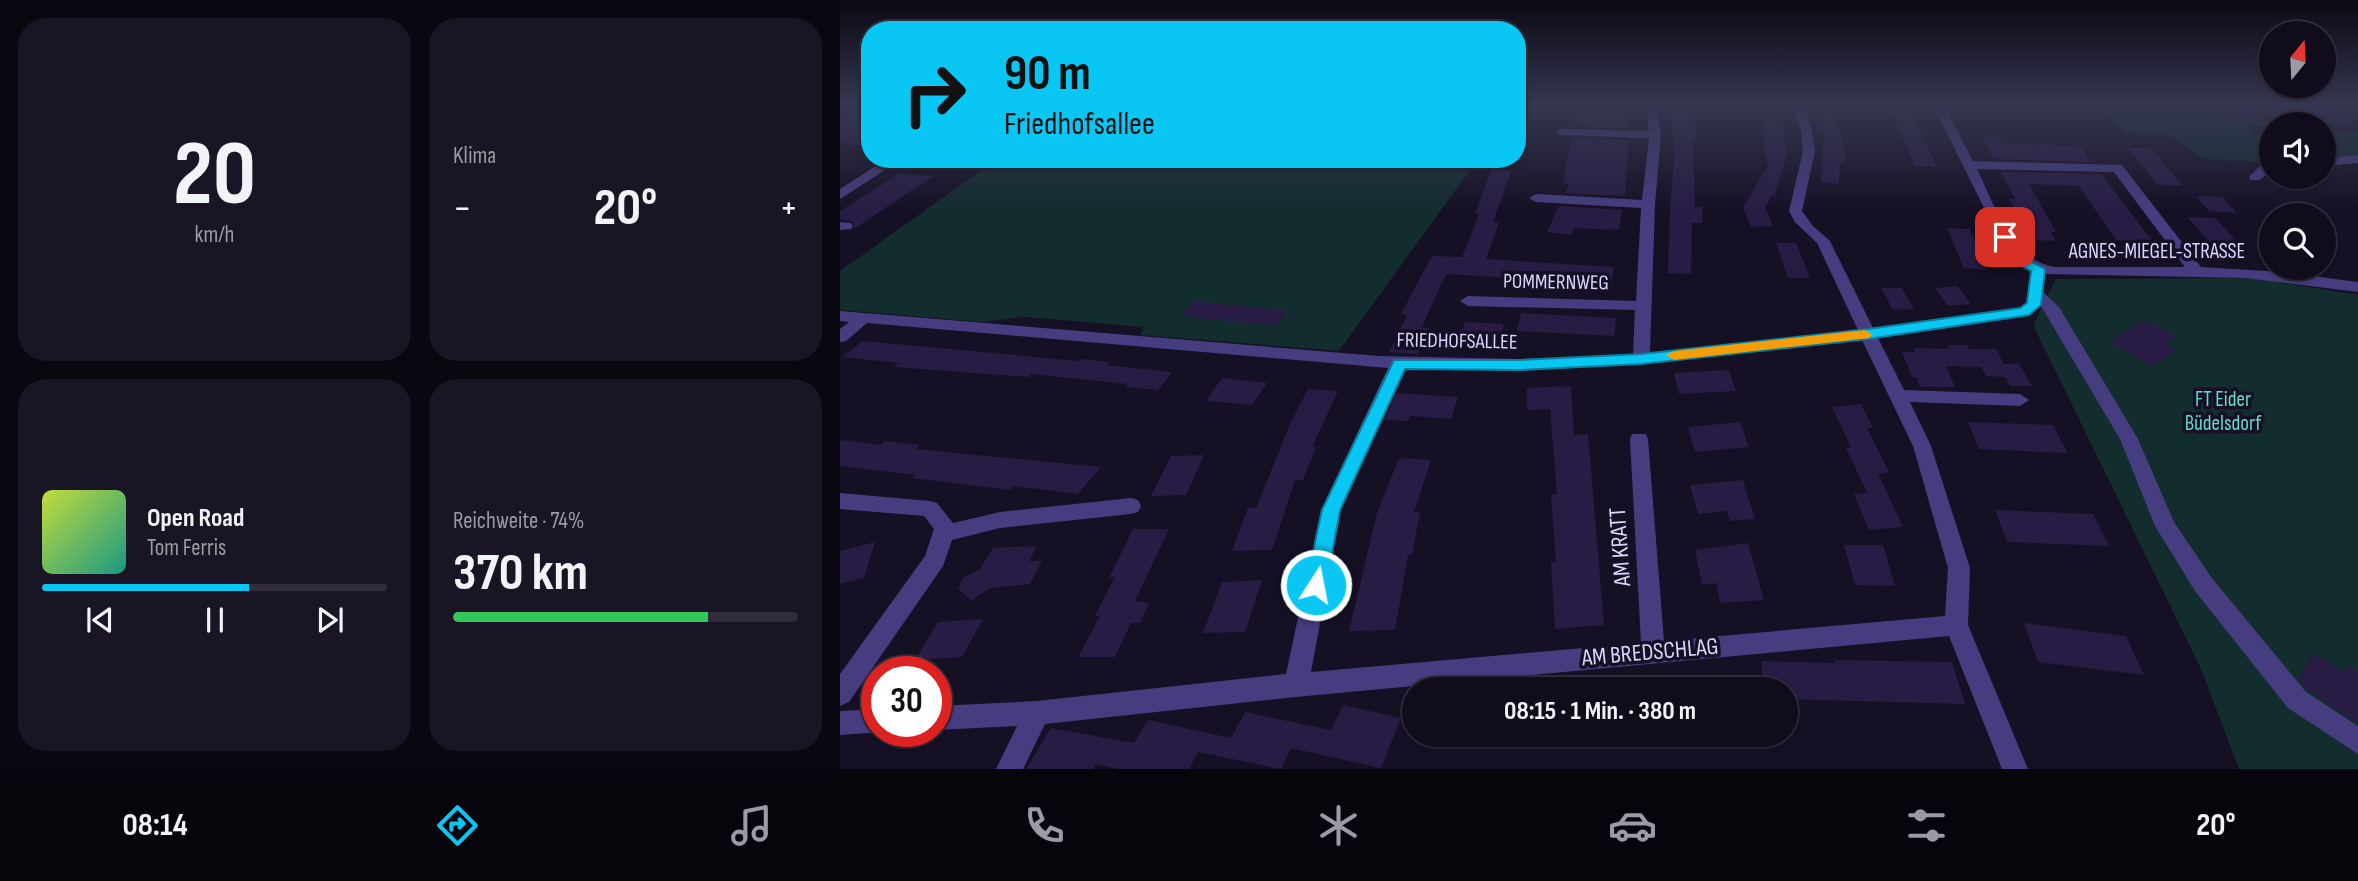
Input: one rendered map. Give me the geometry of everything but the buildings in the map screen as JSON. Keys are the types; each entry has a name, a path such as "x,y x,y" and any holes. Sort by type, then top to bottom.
{"street":[{"path":"1641,359 1648,204 1654,141"},
{"path":"1809,141 1808,158 1794,201 1795,213 1807,229 1823,241 1922,446 1959,568 1956,625 2015,769"},
{"path":"1956,141 2012,250 2022,262 2038,269 2037,295 2051,307 2129,439 2165,526 2203,584 2297,699 2358,741"},
{"path":"2336,161 2358,159"},
{"path":"1968,165 2118,168 2195,270"},
{"path":"840,195 882,168"},
{"path":"2255,177 2259,173"},
{"path":"1536,198 1648,204"},
{"name":"AGNES-MIEGEL-STRASSE","path":"2038,269 2258,273 2358,287"},
{"name":"FRIEDHOFSALLEE","path":"840,316 1399,363 1519,365 1641,359 1868,334 2024,312 2034,305 2037,295"},
{"name":"POMMERNWEG","path":"1468,301 1643,306"},
{"path":"840,337 862,319"},
{"path":"1296,685 1331,510 1399,363"},
{"path":"1897,396 2020,400"},
{"name":"AM KRATT","path":"1639,439 1653,652"},
{"path":"840,501 930,509 945,528 935,560 840,694"},
{"path":"943,534 1000,520 1131,506"},
{"name":"AM BREDSCHLAG","path":"952,717 1037,713 1296,685 1956,625"},
{"path":"1009,769 1037,713"},
{"path":"840,723 861,722"}],"green space":[{"path":"2178,141 2259,141 2259,161 2203,159"},
{"path":"2336,141 2358,141 2358,155 2336,157"},
{"path":"984,168 1471,168 1339,351 1140,335 1144,327 1025,317 982,322 840,310 840,271"},
{"name":"FT Eider Büdelsdorf","path":"2253,278 2358,295 2358,769 2239,769 2201,669 2033,325 2056,279"}],"slow traffic":[{"path":"1674,355 1865,334"}],"route":[{"path":"1316,585 1331,510 1399,363 1519,365 1641,359 1868,334 2024,312 2034,305 2038,269 2022,262 2005,237"}]}
